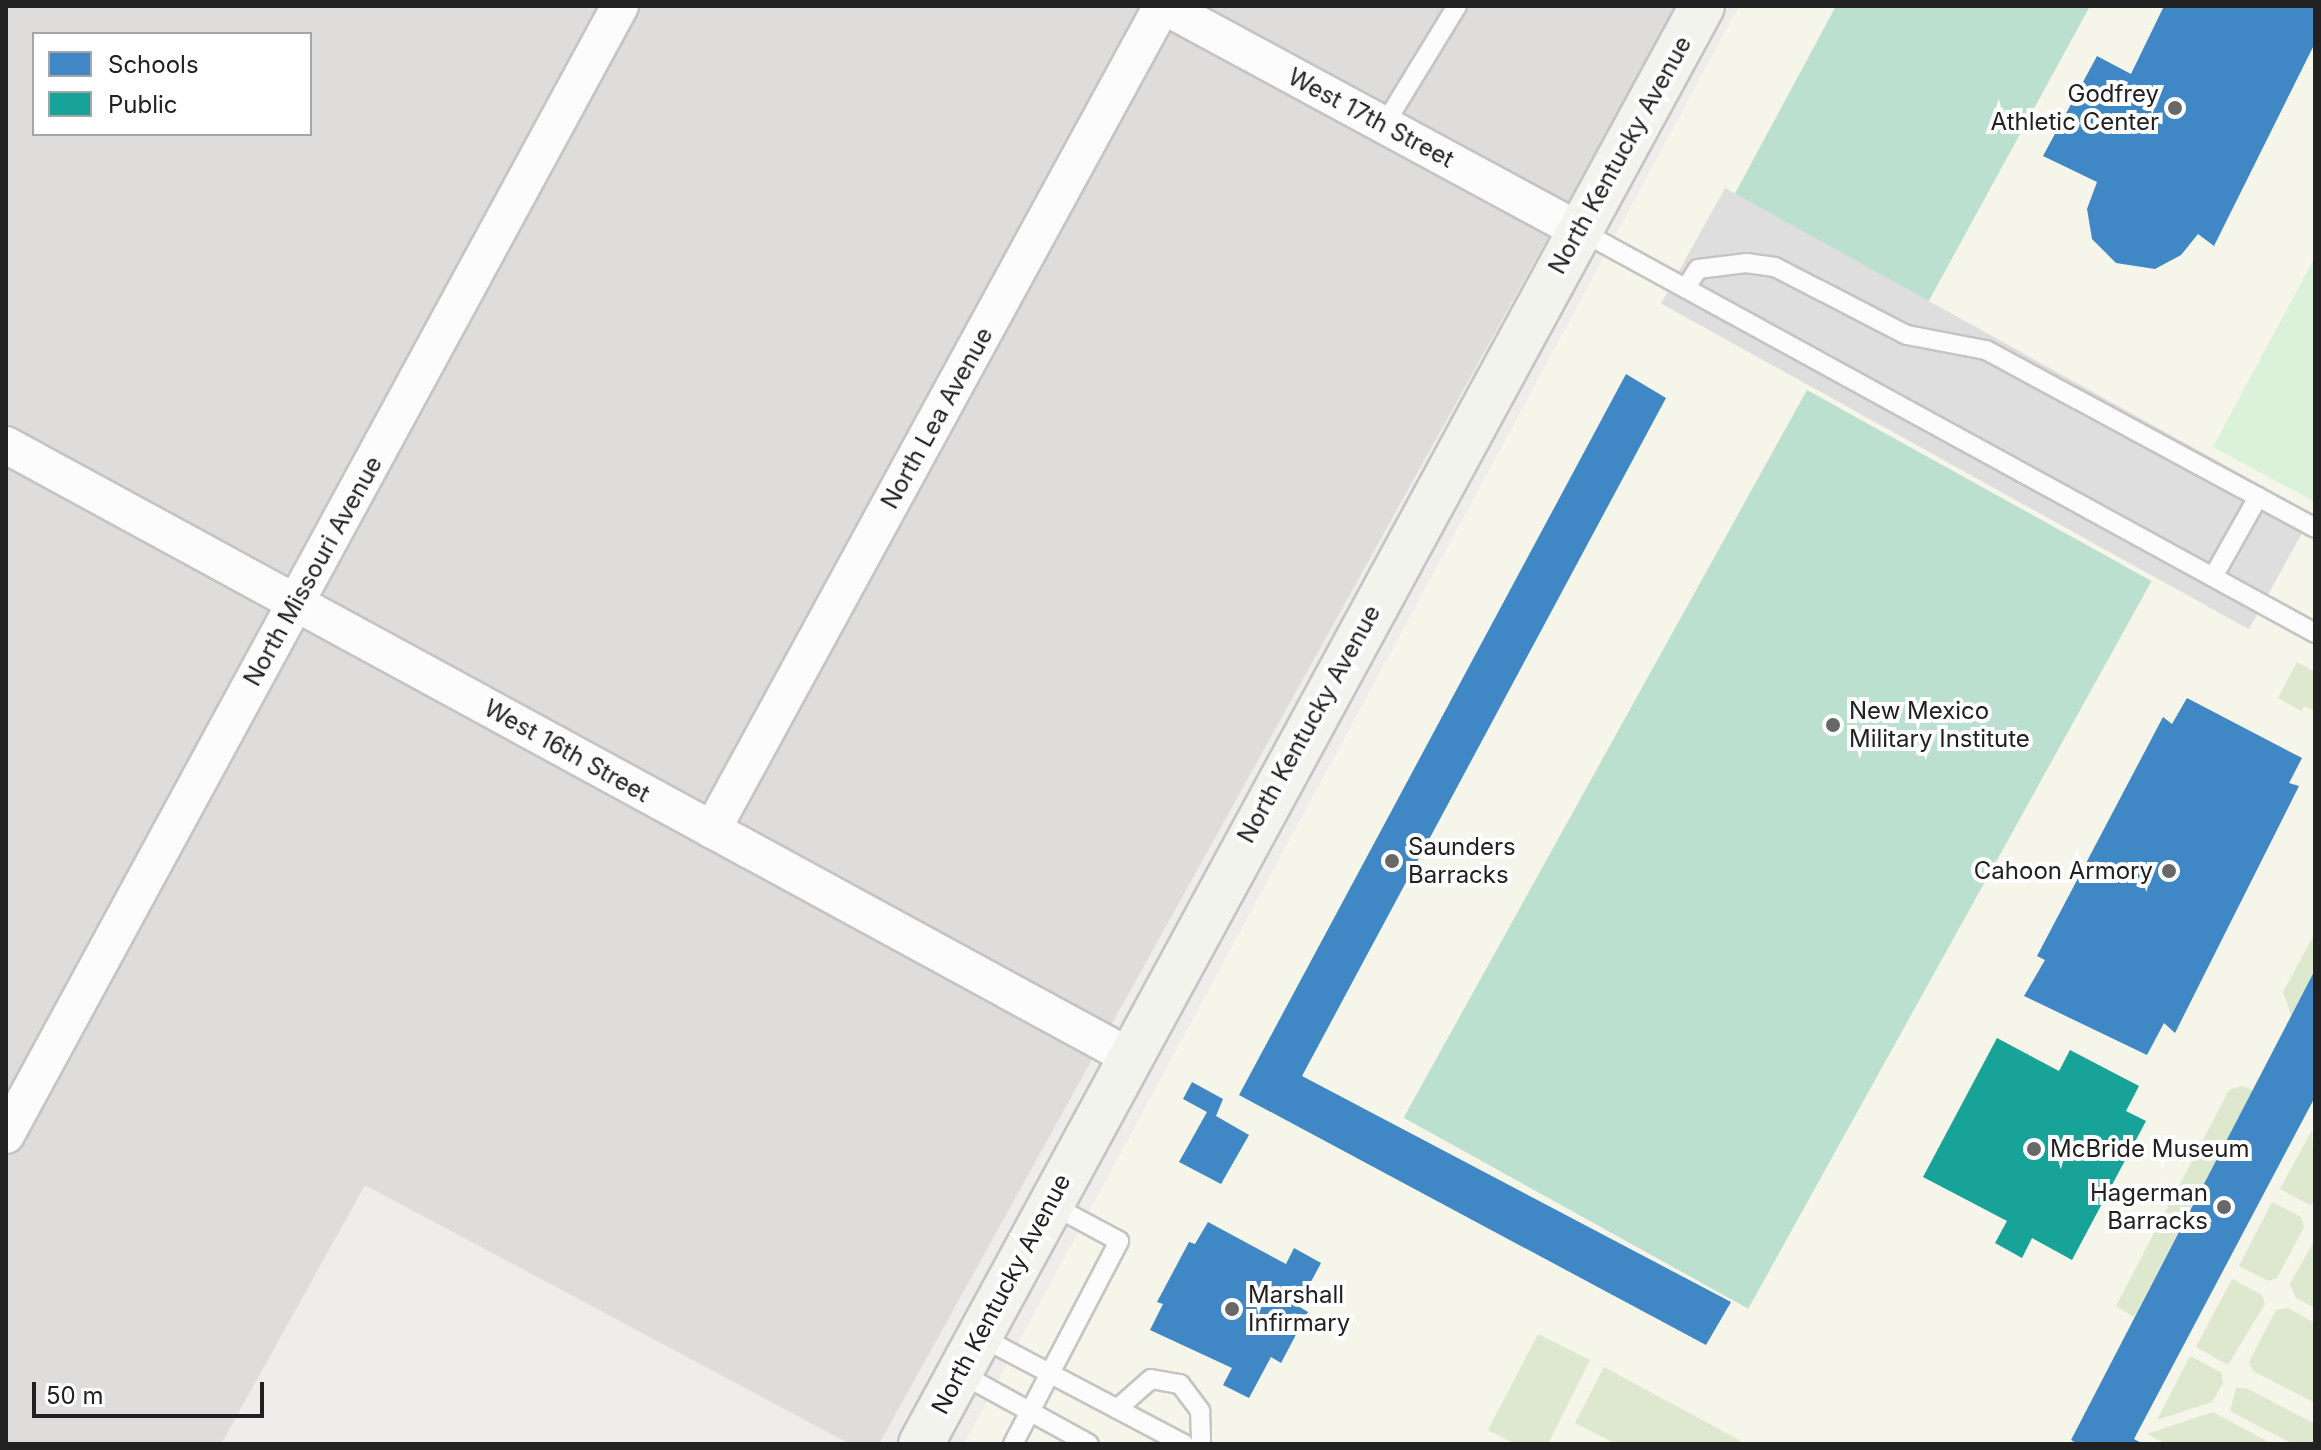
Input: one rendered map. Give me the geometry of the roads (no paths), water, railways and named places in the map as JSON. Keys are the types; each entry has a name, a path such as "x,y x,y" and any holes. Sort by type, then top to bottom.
{"street":[{"name":"North Missouri Avenue","path":"6,1135 620,6"},
{"name":"West 17th Street","path":"1163,6 1579,230"},
{"name":"North Lea Avenue","path":"712,830 1163,6"},
{"name":"North Kentucky Avenue","path":"921,1444 1128,1056 1702,6"},
{"name":"West 16th Street","path":"8,452 295,603 1128,1056"}],"lane":[{"path":"1384,125 1457,6"},
{"path":"1579,230 2315,633"},
{"path":"1686,288 1698,269 1746,263 1775,267 1907,335 1986,350 2315,528"},
{"path":"2213,577 2258,497"},
{"path":"1013,1444 1119,1241 1050,1204"},
{"path":"970,1355 1050,1373 1184,1444"},
{"path":"970,1355 1030,1411 1089,1444"},
{"path":"1117,1409 1151,1379 1180,1384 1200,1411 1201,1444"}],"place":[{"name":"Godfrey Athletic Center","path":"2175,108"},
{"name":"New Mexico Military Institute","path":"1833,725"},
{"name":"Saunders Barracks","path":"1392,861"},
{"name":"Cahoon Armory","path":"2169,871"},
{"name":"McBride Museum","path":"2034,1149"},
{"name":"Hagerman Barracks","path":"2224,1207"},
{"name":"Marshall Infirmary","path":"1232,1309"}]}
